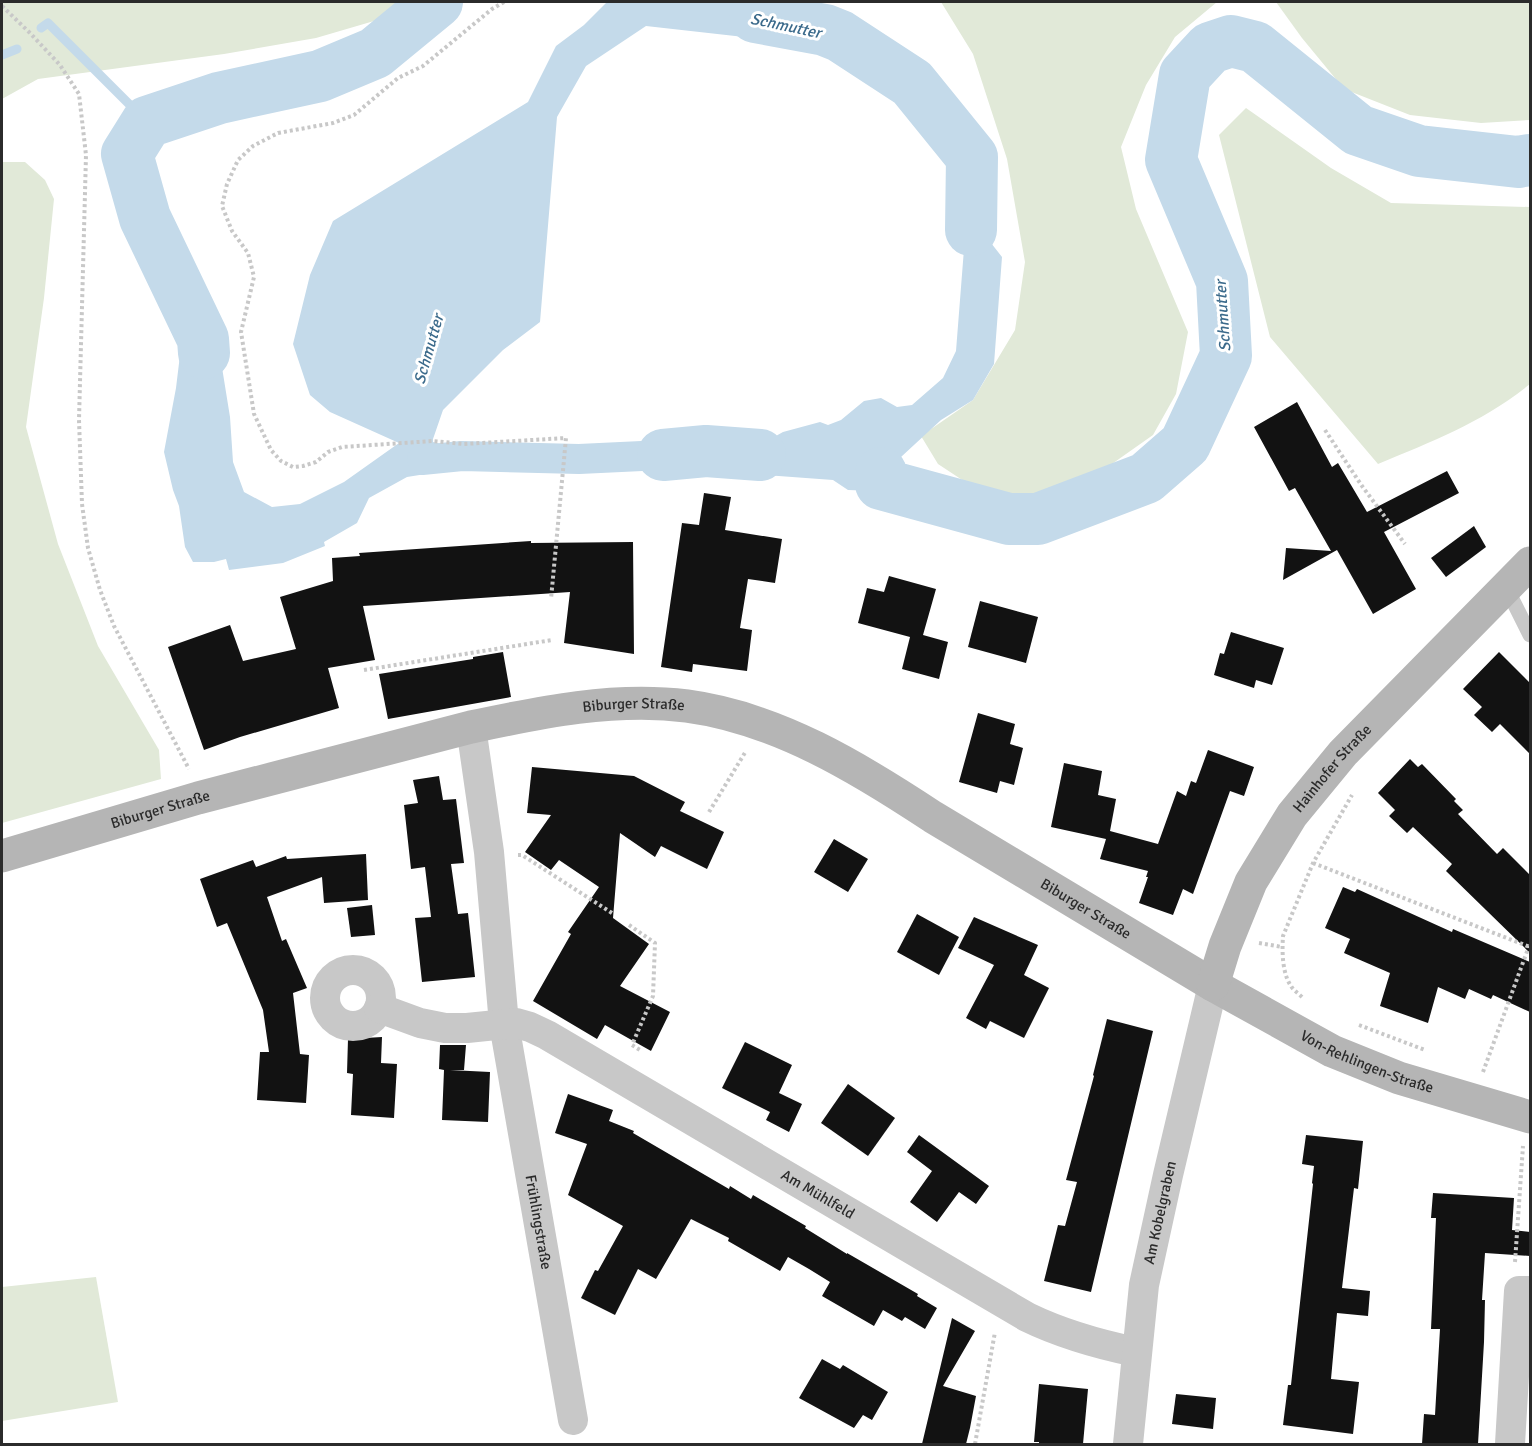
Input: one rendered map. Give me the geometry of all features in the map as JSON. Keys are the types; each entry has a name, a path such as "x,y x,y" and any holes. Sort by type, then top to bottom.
{"street":[{"name":"Hainhofer Straße","path":"1213,985 1225,946 1251,882 1292,816 1343,753 1530,562"},
{"name":"Biburger Straße","path":"2,856 198,798 471,727 558,709 658,704 718,711 762,725 826,753 876,780 1213,985"},
{"name":"Frühlingstraße","path":"471,727 489,852 504,1024 573,1420"},
{"name":"Von-Rehlingen-Straße","path":"1213,985 1332,1051 1399,1078 1530,1117"},
{"name":"Am Kobelgraben","path":"1128,1444 1144,1285 1213,985"},
{"path":"379,1008 420,1023 445,1028 504,1024"},
{"name":"Am Mühlfeld","path":"504,1024 516,1023 547,1035 1000,1302 1070,1336 1136,1352"},
{"path":"1510,1444 1525,1291"}],"lane":[{"path":"1506,587 1530,635"}],"path":[{"path":"504,2 492,9 423,66 398,78 354,115 333,123 278,133 253,146 238,160 227,184 222,206 232,231 248,253 254,277 241,332 254,414 271,450 281,461 292,467 316,462 328,452 342,447 433,441 464,444 566,438 551,599"},
{"path":"2,6 60,65 79,94 86,155 79,420 82,504 88,548 100,590 114,626 189,770 198,798"},
{"path":"1325,430 1362,486 1405,544"},
{"path":"364,670 552,640"},
{"path":"709,812 762,725"},
{"path":"1309,1003 1290,985 1284,968 1283,936 1313,863 1354,791"},
{"path":"489,852 522,855 612,913"},
{"path":"1313,863 1530,946 1483,1073"},
{"path":"629,925 656,944 654,996 632,1045 640,1050"},
{"path":"1357,1024 1430,1053"},
{"path":"1472,1069 1492,1077"},
{"path":"1521,1163 1513,1281 1525,1291"},
{"path":"975,1444 1000,1302"}],"green space":[{"path":"2,2 399,2 374,21 316,38 224,54 38,79 2,99"},
{"path":"941,2 1217,2 1175,37 1146,85 1121,147 1136,209 1188,332 1176,394 1153,435 1092,478 1037,504 985,495 938,464 921,436 973,400 1015,330 1025,262 1007,159 973,54"},
{"path":"1276,2 1530,2 1530,120 1481,123 1410,115 1344,89"},
{"path":"1246,108 1331,168 1391,203 1530,207 1530,384 1494,410 1475,420 1378,464 1270,337 1219,135"},
{"path":"2,162 25,162 45,180 54,199 44,298 26,427 58,544 98,646 159,750 161,779 2,823"},
{"path":"96,1277 118,1402 2,1421 2,1287"}],"water":[{"path":"607,2 749,2 810,15 825,30 744,37 646,26 586,66 557,117 540,322 503,350 443,410 433,439 433,442 461,449 463,468 407,477 369,498 357,523 324,542 325,546 283,563 229,570 226,559 214,562 193,562 185,547 179,506 164,452 180,355 185,340 178,285 220,355 230,417 233,462 244,492 272,507 300,504 344,482 399,443 330,412 310,395 293,344 310,275 333,221 528,102 556,46 584,25"},
{"path":"972,157 984,234 1002,257 994,364 973,400 941,420 901,457 908,477 922,475 939,500 935,507 918,509 875,491 848,490 833,480 765,475 734,470 689,453 713,443 731,440 758,446 783,432 820,422 828,425 841,420 864,401 881,398 897,407 912,405 943,378 956,351 964,249 949,218 951,174"}],"building":[{"path":"1297,402 1332,467 1338,463 1367,512 1447,471 1459,493 1384,532 1416,589 1373,614 1337,550 1283,580 1286,548 1331,551 1295,488 1289,491 1254,427"},
{"path":"704,493 731,497 725,530 782,539 775,583 748,579 740,628 752,630 747,671 693,664 692,672 661,667 682,523 699,525"},
{"path":"1474,526 1486,547 1446,577 1431,558"},
{"path":"531,541 531,543 633,542 634,654 564,643 570,592 363,606 375,660 328,668 339,708 204,750 168,647 230,625 243,661 296,649 280,597 333,581 332,558 360,556 359,553"},
{"path":"889,576 936,589 923,635 948,642 939,679 902,669 910,637 858,623 867,588 884,592"},
{"path":"980,601 1038,617 1026,663 968,647"},
{"path":"1231,632 1284,648 1272,685 1256,680 1254,688 1214,675 1220,653 1224,654"},
{"path":"503,652 511,697 388,719 379,674"},
{"path":"1499,652 1530,683 1530,754 1500,724 1492,732 1474,715 1482,707 1463,689"},
{"path":"978,713 1015,724 1010,744 1023,748 1014,785 1000,781 997,793 959,782"},
{"path":"1208,750 1254,767 1244,796 1230,791 1193,894 1183,889 1173,915 1139,903 1148,871 1100,859 1106,839 1051,827 1064,763 1102,771 1098,795 1116,799 1110,831 1158,844 1177,791 1186,796 1191,781 1196,783"},
{"path":"1410,759 1418,767 1422,764 1456,799 1454,801 1463,810 1458,814 1497,854 1503,848 1530,875 1530,953 1446,871 1452,864 1413,827 1407,833 1389,816 1395,810 1378,793"},
{"path":"532,767 634,776 685,802 680,811 724,832 707,869 661,846 655,857 620,833 613,918 649,944 620,986 670,1012 651,1051 605,1025 597,1039 533,1001 571,934 568,932 599,887 559,860 551,870 525,852 551,815 527,813"},
{"path":"439,776 443,800 456,799 464,863 451,864 458,914 468,913 475,977 422,982 415,918 431,917 425,867 411,869 404,805 418,803 413,780"},
{"path":"834,839 868,859 848,892 814,872"},
{"path":"366,854 368,900 324,903 322,877 267,897 282,941 286,939 307,988 293,993 300,1054 309,1055 306,1103 257,1100 260,1052 269,1052 263,1010 227,923 217,927 200,879 253,860 256,867 286,856 287,859"},
{"path":"1343,887 1355,892 1357,889 1452,932 1453,929 1530,962 1530,1012 1493,995 1491,999 1469,989 1465,999 1438,987 1428,1023 1380,1006 1390,973 1344,953 1350,939 1325,928"},
{"path":"372,905 375,935 351,937 347,908"},
{"path":"917,914 959,937 939,975 897,952"},
{"path":"974,917 1038,945 1024,975 1049,988 1024,1038 990,1021 986,1029 966,1018 994,965 958,948"},
{"path":"1107,1019 1153,1031 1091,1292 1044,1281 1058,1225 1065,1226 1077,1182 1066,1180"},
{"path":"382,1037 381,1063 397,1064 394,1118 351,1115 353,1074 347,1073 348,1039"},
{"path":"745,1042 792,1065 779,1093 802,1104 789,1132 766,1120 770,1112 722,1088"},
{"path":"440,1045 466,1045 464,1070 450,1070 490,1072 488,1122 442,1120 444,1070 439,1069"},
{"path":"848,1084 895,1118 868,1156 821,1123"},
{"path":"568,1094 613,1110 609,1121 634,1131 633,1133 729,1189 730,1186 751,1199 753,1195 806,1226 805,1228 847,1254 918,1294 917,1296 937,1308 925,1329 905,1317 902,1321 883,1310 874,1326 822,1296 830,1282 809,1269 788,1257 780,1271 728,1241 729,1238 691,1219 656,1279 638,1269 615,1315 581,1298 595,1270 598,1271 623,1226 568,1195 587,1144 555,1133"},
{"path":"919,1135 989,1186 976,1204 959,1192 937,1222 910,1202 932,1171 907,1152"},
{"path":"1306,1135 1363,1141 1358,1189 1354,1188 1342,1288 1370,1291 1368,1316 1337,1313 1331,1379 1359,1382 1353,1434 1283,1425 1288,1385 1291,1385 1313,1184 1314,1166 1302,1164"},
{"path":"1433,1193 1514,1198 1512,1230 1530,1232 1530,1256 1485,1253 1482,1300 1485,1300 1484,1342 1478,1444 1422,1444 1424,1414 1435,1415 1440,1329 1431,1329 1436,1218 1431,1218"},
{"path":"952,1318 975,1331 943,1386 976,1396 970,1428 966,1444 922,1444"},
{"path":"822,1359 840,1369 843,1365 888,1392 872,1420 863,1415 854,1428 799,1398"},
{"path":"1039,1384 1088,1389 1083,1444 1034,1442"},
{"path":"1176,1394 1216,1398 1213,1429 1172,1424"}],"waterway":[{"name":"Schmutter","path":"204,353 203,339 145,218 127,154 147,122 219,98 320,76 375,53 437,2"},
{"name":"Schmutter","path":"755,17 825,30 840,36 912,83 972,157 971,230"},
{"path":"41,28 48,23 147,122"},
{"name":"Schmutter","path":"881,473 881,484 1009,519 1038,519 1146,478 1185,444 1226,356 1222,281 1171,160 1185,75 1210,48 1231,41 1255,47 1358,130 1419,151 1518,162 1530,160"},
{"path":"2,55 17,49"},
{"name":"Schmutter","path":"663,455 706,451 760,455"},
{"name":"Schmutter","path":"422,460 462,456 579,459 663,455"}]}
